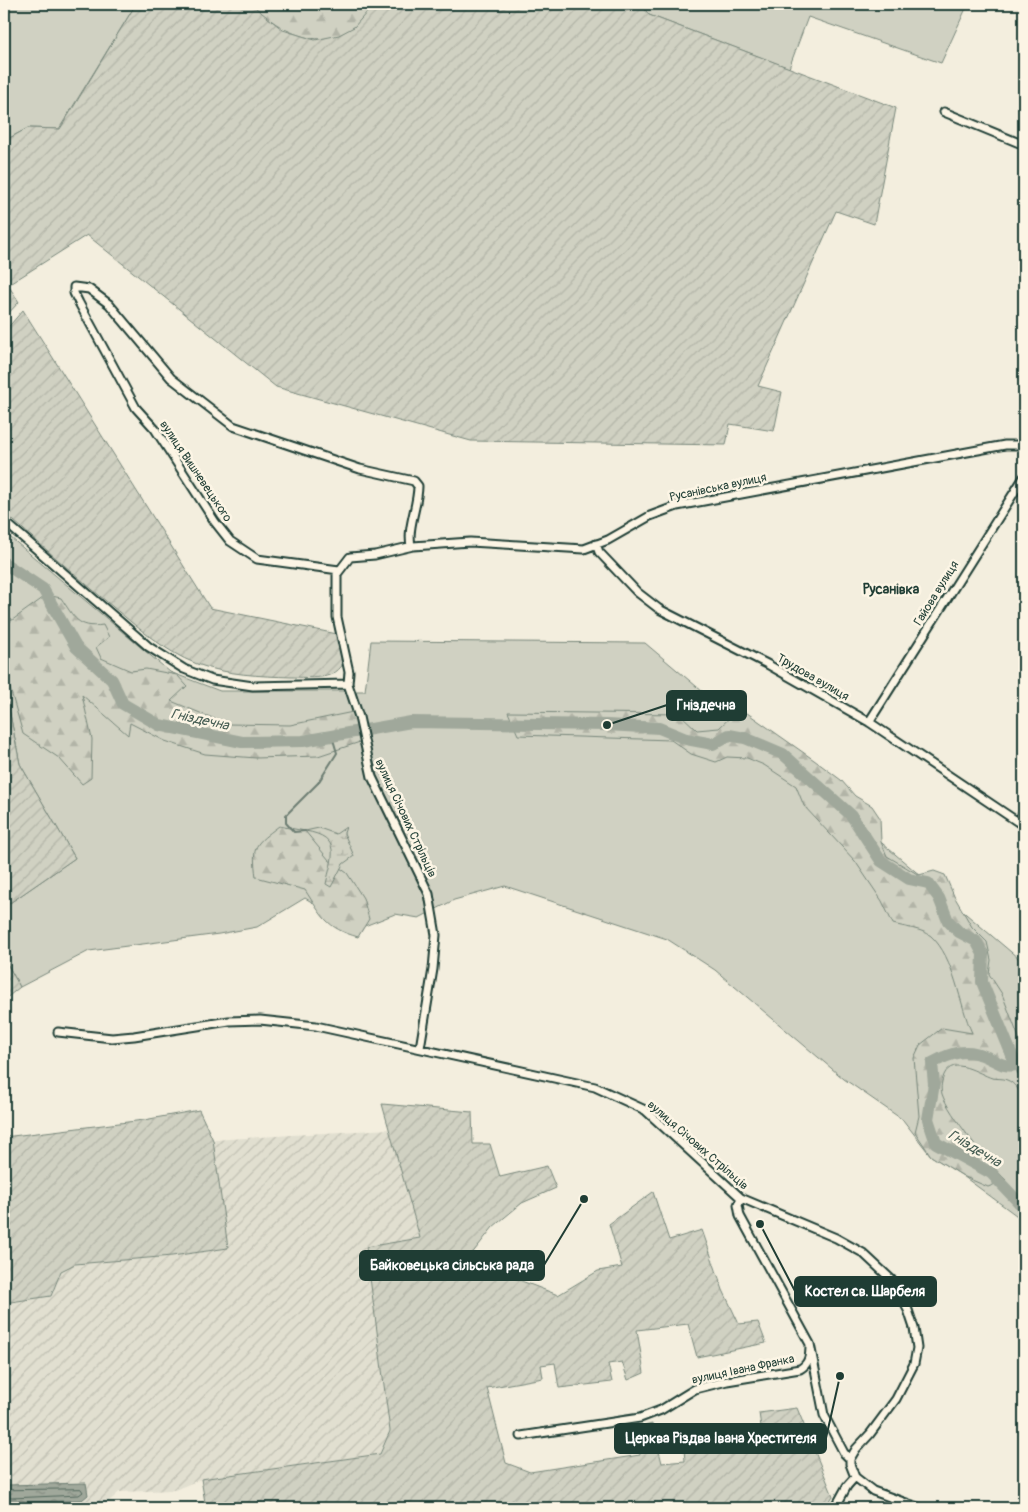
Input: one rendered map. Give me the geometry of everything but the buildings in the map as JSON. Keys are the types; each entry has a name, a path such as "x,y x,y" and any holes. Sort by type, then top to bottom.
{"street":[{"path":"944,112 1024,145"},
{"name":"вулиця Вишневецького","path":"339,570 257,560 230,541 215,522 155,429 136,408 79,303 74,293 74,287 88,289 109,304 171,378 233,426 360,469 414,481 418,486 418,495 410,539 411,546"},
{"name":"Русанівська вулиця","path":"339,570 350,557 375,555 411,546 470,542 584,549 650,516 677,506 812,479 1005,445 1024,445"},
{"name":"Гайова вулиця","path":"869,722 1024,477"},
{"path":"4,521 148,647 184,670 212,680 254,686 348,684"},
{"name":"Трудова вулиця","path":"596,544 599,552 637,592 659,609 767,664 869,722 1021,824"},
{"name":"вулиця Січових Стрільців","path":"339,570 337,574 337,618 349,672 348,684 372,777 429,894 436,935 433,969 420,1048"},
{"path":"1021,824 1024,812"},
{"name":"вулиця Січових Стрільців","path":"58,1032 112,1038 229,1020 260,1020 316,1026 595,1086 645,1110 740,1198 836,1238 864,1252 892,1280 908,1310 914,1328 917,1348 911,1371 891,1406 850,1459"},
{"path":"740,1198 738,1205 740,1216 768,1262 810,1344 824,1415 844,1453 850,1459 855,1476 873,1491 920,1508"},
{"name":"вулиця Івана Франка","path":"521,1436 640,1418 661,1410 695,1389 727,1381 800,1369 805,1366 810,1358 810,1344"},
{"path":"835,1508 855,1476"}],"shaded area":[{"path":"389,1129 420,1238 366,1248 390,1431 380,1454 201,1479 175,1490 119,1492 102,1508 4,1508 4,1303 51,1296 61,1271 75,1264 172,1256 227,1248 213,1140"}],"green space":[{"path":"4,4 136,4 59,129 28,128 4,141"},
{"path":"136,4 251,4 283,30 315,40 339,35 354,27 374,4 641,4 649,15 896,108 874,224 836,211 758,386 782,392 774,431 730,424 726,445 471,441 276,387 87,235 8,285 19,302 4,318 4,141 28,128 60,129"},
{"path":"251,4 374,4 357,25 340,35 327,38 313,38 286,30"},
{"path":"641,4 968,4 941,63 808,17 789,68 649,15"},
{"path":"23,310 210,608 337,634 343,664 338,670 326,676 305,678 256,675 220,671 185,659 161,645 139,628 68,569 4,512 4,332"},
{"path":"4,532 170,672 220,691 365,691 371,641 645,643 1024,963 1024,1221 963,1176 931,1156 903,1120 844,1079 715,970 667,939 505,886 454,900 419,918 395,914 357,929 305,898 257,927 219,934 89,951 20,987 4,958 4,907 75,858 20,764 4,684 4,625 12,619 4,613"},
{"path":"47,595 61,598 73,616 82,623 95,626 103,625 109,637 96,647 101,658 131,671 146,669 177,675 187,686 171,701 227,724 290,725 353,712 363,741 318,756 256,758 205,754 165,741 130,723 128,735 82,695 92,739 91,778 82,784 59,758 23,734 4,667 4,626"},
{"path":"4,684 20,764 75,858 4,907"},
{"path":"740,708 841,780 855,796 872,806 880,818 881,842 887,856 919,875 934,871 945,875 954,896 972,927 987,942 991,960 989,974 1002,994 1024,1051 1024,1095 1007,1080 992,1078 960,1066 953,1066 948,1069 944,1075 941,1089 946,1103 961,1126 1006,1180 988,1187 965,1177 931,1156 915,1132 919,1116 914,1058 920,1045 942,1028 972,1033 956,982 946,956 931,936 918,930 893,924 882,901 855,861 804,806 796,786 764,765 747,758 727,757 716,762 691,754 671,740 518,735 508,712 680,714 697,730 719,728"},
{"path":"279,826 305,831 329,860 347,873 363,898 369,919 358,937 339,930 326,920 305,890 256,877 254,858 257,847 264,837"},
{"path":"346,827 344,833 354,856 343,864 331,887 326,884 332,857 330,843 317,834 305,831 319,828 336,834"},
{"path":"4,958 20,987 4,1000"},
{"path":"382,1104 472,1112 473,1144 490,1144 500,1177 547,1166 556,1188 522,1203 493,1227 471,1255 477,1268 498,1272 558,1295 598,1271 622,1267 609,1224 653,1192 669,1240 702,1230 723,1290 739,1324 758,1322 766,1343 697,1357 688,1324 637,1330 644,1373 628,1380 622,1362 608,1364 612,1382 559,1388 555,1363 541,1365 543,1378 487,1388 506,1463 530,1472 640,1455 635,1428 652,1424 662,1463 685,1461 683,1437 702,1433 707,1450 763,1441 759,1413 797,1408 833,1496 825,1508 206,1508 201,1479 380,1454 390,1431 366,1247 420,1238"},
{"path":"199,1110 213,1140 228,1248 172,1256 75,1264 61,1271 51,1296 4,1303 4,1137 144,1120"}],"water":[{"path":"86,1483 88,1495 82,1500 8,1503 4,1498 4,1488 7,1485"}],"waterway":[{"name":"Гніздечна","path":"4,563 43,589 76,647 112,680 123,704 159,725 242,742 303,741 411,722 607,725 659,728 686,739 713,744 729,735 745,738 783,754 851,815 881,861 909,879 928,883 939,898 948,921 959,932 976,941 983,954 982,982 1016,1065 1004,1065 972,1052 959,1052 932,1063 934,1084 928,1119 936,1143 991,1173 1024,1208"},
{"path":"305,831 294,832 286,823 286,815 318,783 337,753 332,736"},
{"path":"1016,1065 1018,1073 1024,1082"}],"place":[{"name":"Гніздечна","path":"607,725"},
{"name":"Байковецька сільська рада","path":"584,1199"},
{"name":"Костел св. Шарбеля","path":"760,1224"},
{"name":"Церква Різдва Івана Хрестителя","path":"840,1376"}],"district":[{"name":"Русанівка","path":"891,589"}]}
